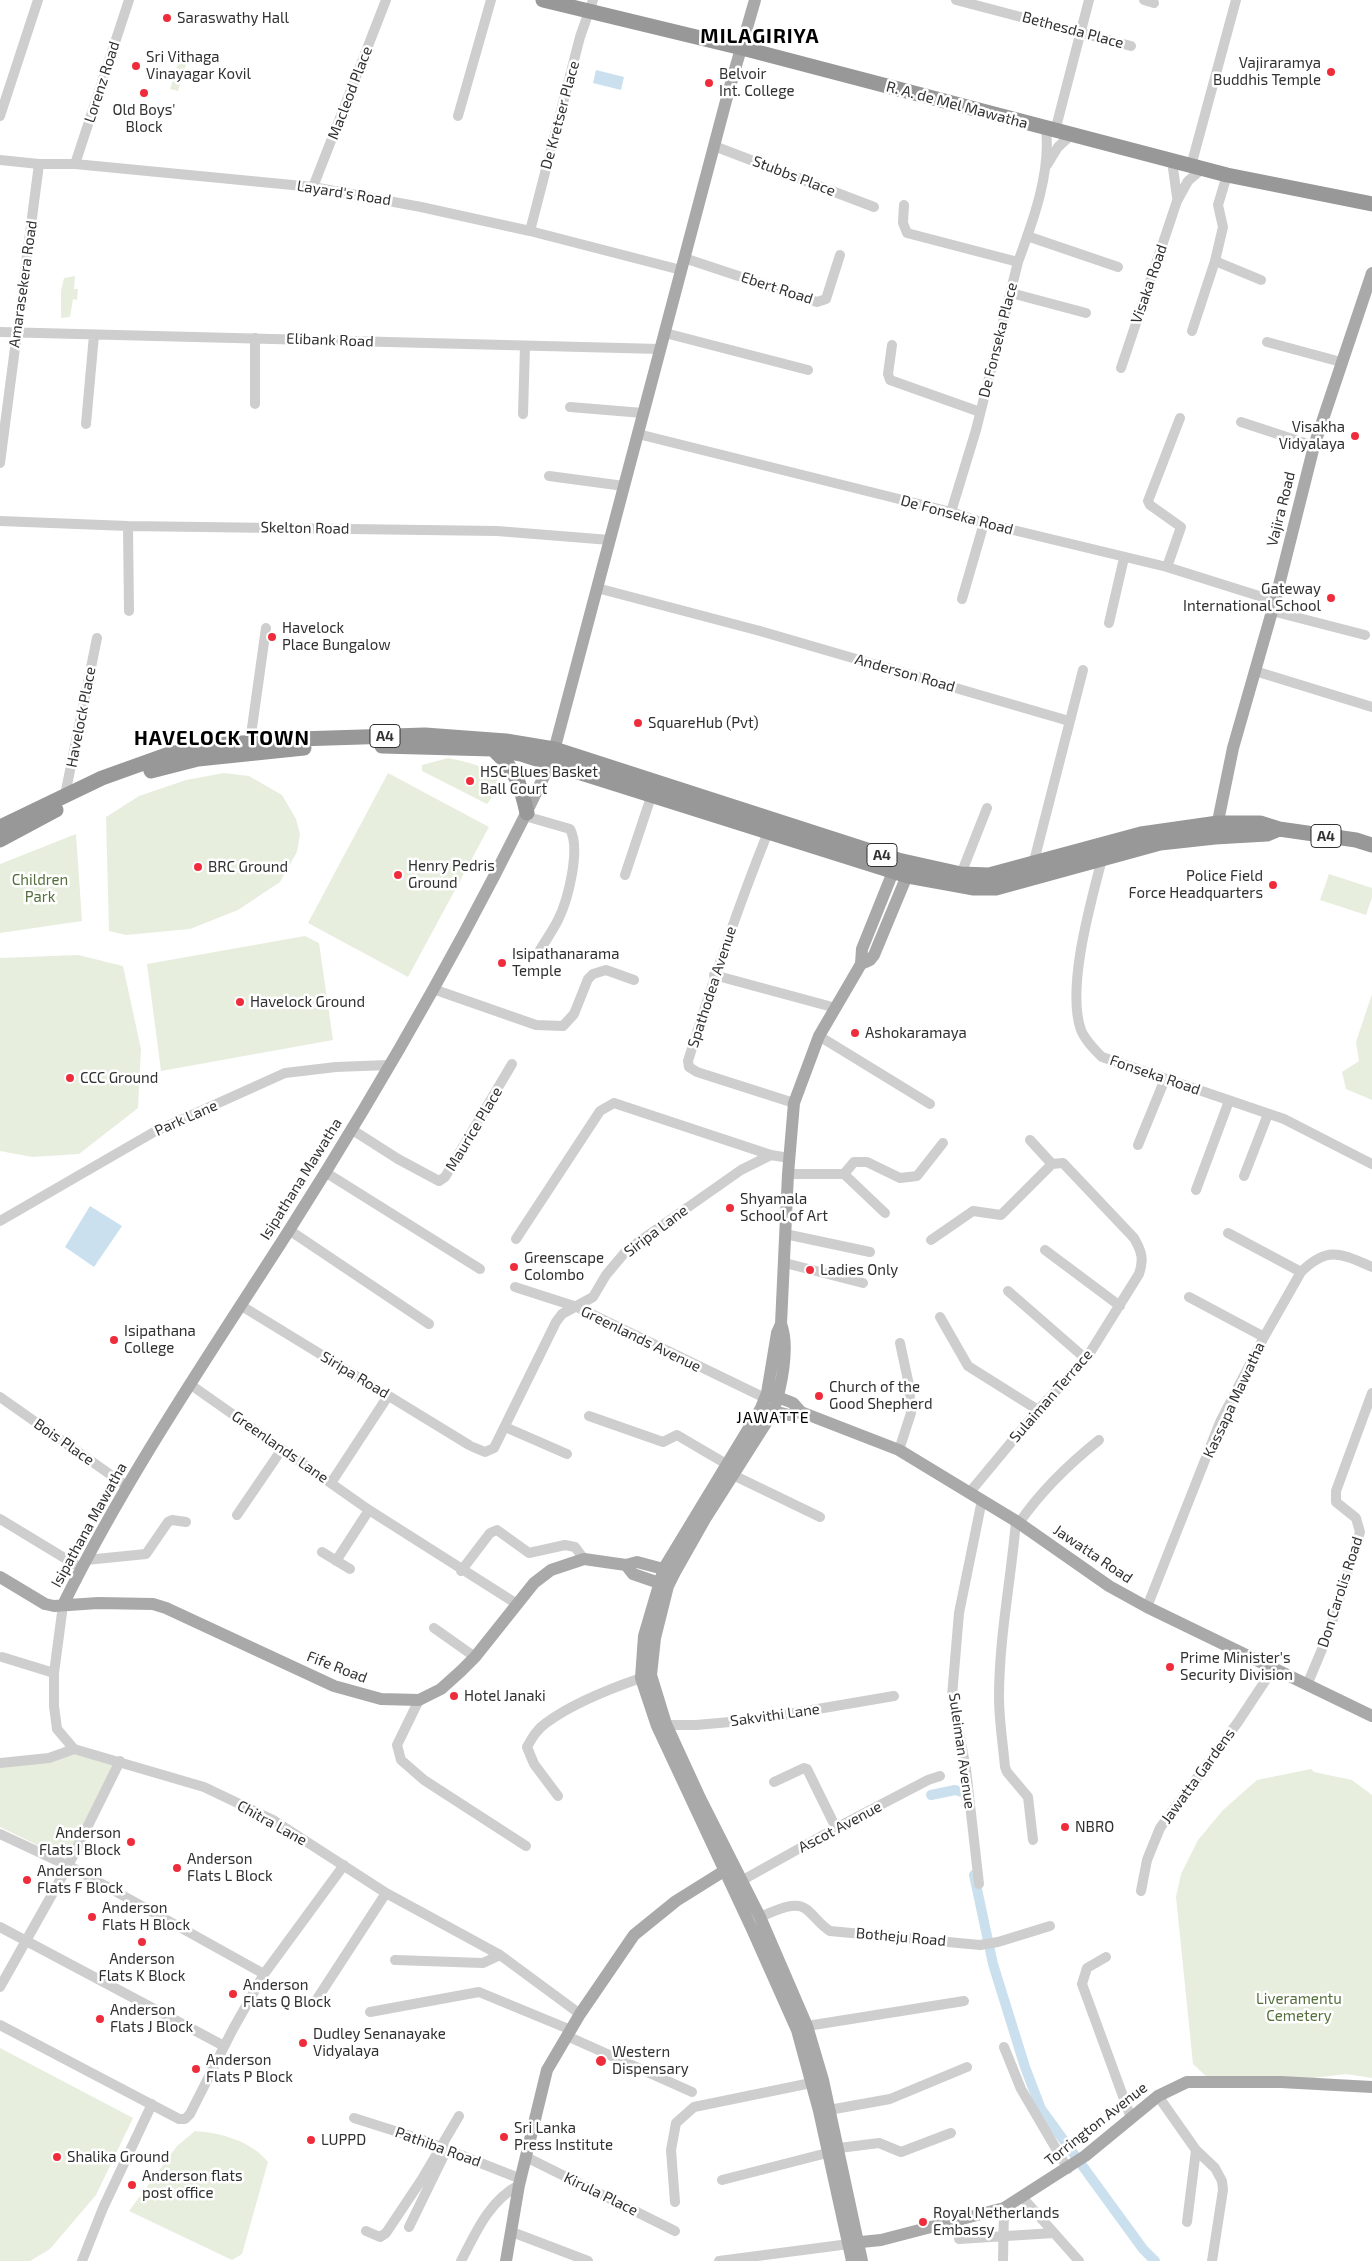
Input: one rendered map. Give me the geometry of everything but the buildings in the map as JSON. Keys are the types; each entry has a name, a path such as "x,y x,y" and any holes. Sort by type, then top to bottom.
{"highway":[{"name":"R. A. de Mel Mawatha","path":"543,0 590,6 1197,168 1372,204"},
{"name":"A4","path":"0,827 102,778 168,754 214,745 250,742 324,737 425,735 506,740 903,868 989,875 1141,834 1216,830 1267,834 1279,829 1372,844"},
{"name":"A4","path":"0,840 72,802 117,782 172,764 198,759 304,748 347,746 493,749 552,756 652,794 768,832 974,888 996,888 1160,843 1216,830"},
{"path":"493,749 511,767 523,794 526,814"}],"main road":[{"name":"Isipathana Mawatha","path":"63,1605 83,1564 128,1487 190,1385 325,1172 433,989 526,814 552,756 714,146 755,0"},
{"name":"Vajira Road","path":"1216,830 1233,748 1273,606 1314,446 1372,273"},
{"path":"862,2261 853,2243 833,2150 811,2083 797,2030 729,1867 641,1678 644,1636 669,1570 769,1402 777,1333 781,1324 788,1174 794,1103 819,1036 861,964 870,960 874,955 903,868"},
{"name":"Jawatta Road","path":"769,1402 789,1415 801,1412 899,1450 1017,1522 1109,1586 1147,1607 1372,1716"},
{"name":"Fife Road","path":"0,1577 45,1604 153,1604 166,1608 334,1686 380,1699 419,1700 441,1689 475,1657 534,1583 551,1570 584,1559 626,1565 637,1562 669,1570"},
{"name":"Fife Road","path":"626,1565 633,1574 664,1584"},
{"path":"662,1725 650,1675 664,1584"},
{"path":"729,1867 742,1881 760,1917 807,2026 824,2080 833,2150"},
{"path":"506,2261 520,2182 536,2108 547,2070 580,2014 634,1935 676,1901 729,1867"},
{"name":"Torrington Avenue","path":"853,2243 881,2240 1004,2208 1023,2198 1086,2156 1158,2096 1187,2082 1281,2082 1372,2087"},
{"path":"852,2261 853,2243"}],"street":[{"path":"0,116 38,0"},
{"name":"Lorenz Road","path":"75,164 129,0"},
{"name":"Macleod Place","path":"313,187 386,0"},
{"path":"458,116 491,0"},
{"name":"Bethesda Place","path":"956,0 1132,46"},
{"name":"De Fonseka Place","path":"951,512 980,412 1018,262 1045,168 1050,130 1089,0"},
{"name":"Visaka Road","path":"1121,368 1177,201 1197,168 1236,0"},
{"name":"De Kretser Place","path":"530,231 590,6"},
{"name":"De Fonseka Place","path":"1045,168 1058,147 1071,135"},
{"name":"Stubbs Place","path":"714,146 874,207"},
{"name":"Layard's Road","path":"0,160 39,164 75,164 313,187 421,206 683,264"},
{"name":"Visaka Road","path":"1172,161 1177,201"},
{"name":"Amarasekera Road","path":"0,463 39,164"},
{"path":"1192,332 1216,262 1223,227 1218,205 1227,175"},
{"path":"904,205 903,223 907,233 1018,262"},
{"path":"1027,236 1118,267"},
{"name":"Ebert Road","path":"683,264 817,302 826,299 840,255"},
{"path":"1216,262 1261,280"},
{"path":"1011,293 1086,313"},
{"name":"Elibank Road","path":"0,332 660,349"},
{"path":"664,333 808,370"},
{"path":"86,424 94,335"},
{"path":"255,404 256,338"},
{"path":"1267,342 1341,362"},
{"path":"892,345 888,374 890,380 919,392 980,412"},
{"path":"523,414 525,346"},
{"path":"570,407 643,413"},
{"path":"1167,567 1181,527 1150,505 1148,501 1180,418"},
{"path":"1241,422 1314,446"},
{"name":"De Fonseka Road","path":"638,434 951,512 984,523 1167,567 1273,606 1365,635"},
{"path":"549,476 624,486"},
{"name":"Skelton Road","path":"0,521 128,526 497,531 610,540"},
{"path":"962,599 984,523"},
{"path":"128,526 129,610"},
{"path":"1109,623 1124,558"},
{"name":"Anderson Road","path":"597,588 760,631 1069,721"},
{"path":"250,742 266,628"},
{"name":"Havelock Place","path":"65,795 97,638"},
{"path":"1034,864 1083,670"},
{"path":"1255,671 1372,707"},
{"path":"626,875 652,794"},
{"path":"960,874 987,808"},
{"path":"526,814 570,829 574,836 574,854 569,887 559,919 540,950"},
{"name":"Spathodea Avenue","path":"768,832 714,975 688,1061 689,1067 794,1103"},
{"name":"Fonseka Road","path":"1102,859 1088,912 1079,965 1077,1014 1081,1031 1090,1046 1102,1057 1284,1119 1372,1164"},
{"path":"433,989 536,1025 563,1026 574,1014 588,979 593,974 606,970 634,980"},
{"path":"714,975 836,1008"},
{"path":"819,1036 930,1104"},
{"name":"Maurice Place","path":"351,1129 398,1160 439,1180 445,1177 512,1064"},
{"name":"Park Lane","path":"0,1221 154,1132 285,1073 336,1067 389,1065"},
{"path":"1138,1145 1165,1080"},
{"path":"1196,1190 1229,1101"},
{"path":"516,1240 600,1111 614,1103 771,1155 789,1158"},
{"path":"1244,1176 1268,1114"},
{"path":"931,1240 973,1211 1001,1215 1052,1164 1030,1140"},
{"path":"844,1174 854,1162 867,1162 900,1178 917,1176 943,1143"},
{"name":"Siripa Lane","path":"485,1452 494,1448 556,1322 562,1314 593,1297 606,1275 627,1250 741,1170 771,1155"},
{"name":"Sulaiman Terrace","path":"970,1492 1038,1410 1086,1359 1139,1274 1143,1261 1141,1251 1134,1238 1063,1163 1052,1164"},
{"path":"325,1172 480,1269"},
{"path":"788,1174 844,1174 885,1213"},
{"path":"289,1230 429,1324"},
{"path":"1228,1233 1301,1272"},
{"path":"785,1234 870,1252"},
{"path":"1045,1250 1120,1306"},
{"name":"Kassapa Mawatha","path":"1147,1607 1220,1422 1264,1337 1301,1272 1309,1264 1330,1254 1341,1254 1372,1267"},
{"path":"785,1263 863,1283"},
{"name":"Greenlands Avenue","path":"515,1287 561,1304 577,1307 769,1402"},
{"path":"1008,1290 1086,1359"},
{"path":"1189,1297 1264,1337"},
{"name":"Siripa Road","path":"240,1306 471,1446 485,1452"},
{"path":"940,1317 968,1366 1038,1410"},
{"path":"899,1450 911,1414 909,1385 900,1344"},
{"name":"Greenlands Lane","path":"190,1385 369,1510 461,1571 516,1604"},
{"name":"Don Carolis Road","path":"1307,1685 1328,1635 1360,1532 1356,1518 1336,1502 1336,1490 1372,1393"},
{"path":"331,1483 388,1396"},
{"name":"Bois Place","path":"0,1397 128,1487"},
{"path":"589,1416 663,1442 677,1435 730,1470 820,1517"},
{"path":"505,1427 567,1454"},
{"path":"1033,1840 1028,1797 1005,1767 999,1699 1001,1641 1017,1522 1074,1460 1099,1440"},
{"path":"237,1515 282,1449"},
{"name":"Suleiman Avenue","path":"979,1884 966,1769 952,1696 959,1613 982,1500"},
{"path":"336,1561 369,1510"},
{"path":"0,1519 83,1564 146,1554 168,1522 172,1520 186,1522"},
{"path":"461,1571 490,1533 497,1530 529,1553 565,1545 575,1547 584,1559"},
{"path":"322,1552 350,1569"},
{"path":"0,1763 49,1758 74,1749 57,1729 54,1673 63,1605"},
{"path":"434,1628 475,1657"},
{"path":"2,1657 54,1673"},
{"name":"Jawatta Gardens","path":"1141,1891 1147,1860 1160,1828 1238,1722 1274,1668"},
{"path":"558,1796 534,1764 527,1747 533,1736 545,1723 573,1707 641,1678"},
{"name":"Sakvithi Lane","path":"662,1725 696,1726 753,1720 894,1696"},
{"path":"419,1700 397,1745 401,1760 424,1780 526,1846"},
{"name":"Chitra Lane","path":"74,1749 204,1787 273,1820 386,1893 500,1955 580,2014"},
{"path":"0,1987 68,1866 120,1761"},
{"path":"774,1782 804,1768 809,1772 836,1828"},
{"name":"Ascot Avenue","path":"742,1881 836,1828 928,1780 940,1776"},
{"path":"0,1834 68,1866 264,1974"},
{"path":"0,2025 178,2119 185,2119 190,2114 224,2046 264,1974 344,1866"},
{"path":"315,2002 386,1893"},
{"name":"Botheju Road","path":"760,1917 789,1906 796,1906 806,1908 820,1925 830,1930 980,1945 998,1942 1050,1926"},
{"path":"0,1927 224,2046"},
{"path":"395,1960 483,1963 500,1955"},
{"path":"1106,1957 1087,1968 1082,1984 1131,2118"},
{"path":"370,2012 479,1992 530,2011 569,2033 692,2092"},
{"path":"807,2026 964,2001"},
{"path":"1004,2047 1021,2089 1068,2169"},
{"path":"829,2110 890,2099 968,2067"},
{"path":"675,2202 671,2150 676,2123 694,2106 811,2083"},
{"path":"1158,2096 1196,2150 1215,2168 1222,2181 1223,2190 1212,2261"},
{"path":"82,2261 103,2208 152,2104"},
{"path":"409,2227 459,2116"},
{"name":"Pathiba Road","path":"354,2118 443,2148 520,2182"},
{"path":"722,2180 833,2150 879,2143 901,2152 951,2133"},
{"path":"366,2231 380,2237 386,2233 443,2148"},
{"path":"1187,2222 1196,2150"},
{"name":"Kirula Place","path":"526,2157 675,2231"},
{"path":"461,2261 484,2216 507,2192 520,2182"},
{"path":"1023,2198 1079,2261"},
{"path":"1003,2261 1004,2208"},
{"path":"512,2232 588,2261"},
{"path":"960,2239 1054,2233"},
{"path":"719,2261 853,2243"}],"green space":[{"path":"181,53 189,55 178,91 170,89"},
{"path":"75,276 74,289 78,289 77,300 73,299 70,317 61,318 61,291 64,278"},
{"name":"HSC Blues Basket Ball Court","path":"448,758 478,766 491,773 500,785 487,804 422,771 422,765"},
{"name":"BRC Ground","path":"224,773 249,776 282,795 296,819 300,834 297,852 280,882 238,910 190,929 126,935 109,931 106,817 139,796 186,780"},
{"name":"Henry Pedris Ground","path":"388,773 489,827 408,977 308,923"},
{"name":"Children Park","path":"76,834 82,921 0,933 0,864"},
{"path":"1329,874 1372,888 1372,897 1366,915 1320,900"},
{"name":"Havelock Ground","path":"305,936 319,943 333,1040 161,1071 147,964"},
{"name":"CCC Ground","path":"78,955 123,966 141,1049 138,1108 79,1154 32,1157 0,1151 0,958"},
{"path":"1372,994 1372,1100 1346,1089 1342,1072 1359,1061 1356,1042"},
{"path":"68,1744 117,1762 68,1860 0,1827 0,1763 50,1758"},
{"name":"Liveramentu Cemetery","path":"1311,1769 1314,1772 1352,1780 1372,1795 1372,2078 1346,2074 1281,2082 1208,2078 1193,2064 1176,1897 1181,1874 1198,1840 1223,1810 1257,1780"},
{"name":"Shalika Ground","path":"0,2048 133,2118 96,2195 50,2249 30,2261 0,2261"},
{"path":"195,2131 225,2136 245,2143 268,2162 242,2254 232,2260 129,2211 177,2146"}],"water":[{"path":"596,70 624,77 621,90 593,83"},
{"path":"90,1206 122,1226 94,1267 65,1247"}],"waterway":[{"path":"931,1795 955,1790 965,1793 967,1803"},
{"path":"974,1875 993,1964 1025,2067 1041,2109 1143,2249 1155,2261"}],"place":[{"name":"Saraswathy Hall","path":"167,18"},
{"name":"Sri Vithaga Vinayagar Kovil","path":"136,66"},
{"name":"Vajiraramya Buddhis Temple","path":"1331,72"},
{"name":"Belvoir Int. College","path":"709,83"},
{"name":"Old Boys' Block","path":"144,93"},
{"name":"Visakha Vidyalaya","path":"1355,436"},
{"name":"Gateway International School","path":"1331,598"},
{"name":"Havelock Place Bungalow","path":"272,637"},
{"name":"SquareHub (Pvt)","path":"638,723"},
{"name":"HSC Blues Basket Ball Court","path":"470,781"},
{"name":"BRC Ground","path":"198,867"},
{"name":"Henry Pedris Ground","path":"398,875"},
{"name":"Police Field Force Headquarters","path":"1273,885"},
{"name":"Isipathanarama Temple","path":"502,963"},
{"name":"Havelock Ground","path":"240,1002"},
{"name":"Ashokaramaya","path":"855,1033"},
{"name":"CCC Ground","path":"70,1078"},
{"name":"Shyamala School of Art","path":"730,1208"},
{"name":"Greenscape Colombo","path":"514,1267"},
{"name":"Ladies Only","path":"810,1270"},
{"name":"Isipathana College","path":"114,1340"},
{"name":"Church of the Good Shepherd","path":"819,1396"},
{"name":"Prime Minister's Security Division","path":"1170,1667"},
{"name":"Hotel Janaki","path":"454,1696"},
{"name":"NBRO","path":"1065,1827"},
{"name":"Anderson Flats I Block","path":"131,1842"},
{"name":"Anderson Flats L Block","path":"177,1868"},
{"name":"Anderson Flats F Block","path":"27,1880"},
{"name":"Anderson Flats H Block","path":"92,1917"},
{"name":"Anderson Flats K Block","path":"142,1942"},
{"name":"Anderson Flats Q Block","path":"233,1994"},
{"name":"Anderson Flats J Block","path":"100,2019"},
{"name":"Dudley Senanayake Vidyalaya","path":"303,2043"},
{"name":"Western Dispensary","path":"601,2061"},
{"name":"Anderson Flats P Block","path":"196,2069"},
{"name":"Sri Lanka Press Institute","path":"504,2137"},
{"name":"LUPPD","path":"311,2140"},
{"name":"Shalika Ground","path":"57,2157"},
{"name":"Anderson flats post office","path":"132,2185"},
{"name":"Royal Netherlands Embassy","path":"923,2222"}],"district":[{"name":"MILAGIRIYA","path":"760,36"},
{"name":"HAVELOCK TOWN","path":"222,738"},
{"name":"JAWATTE","path":"773,1418"}]}
